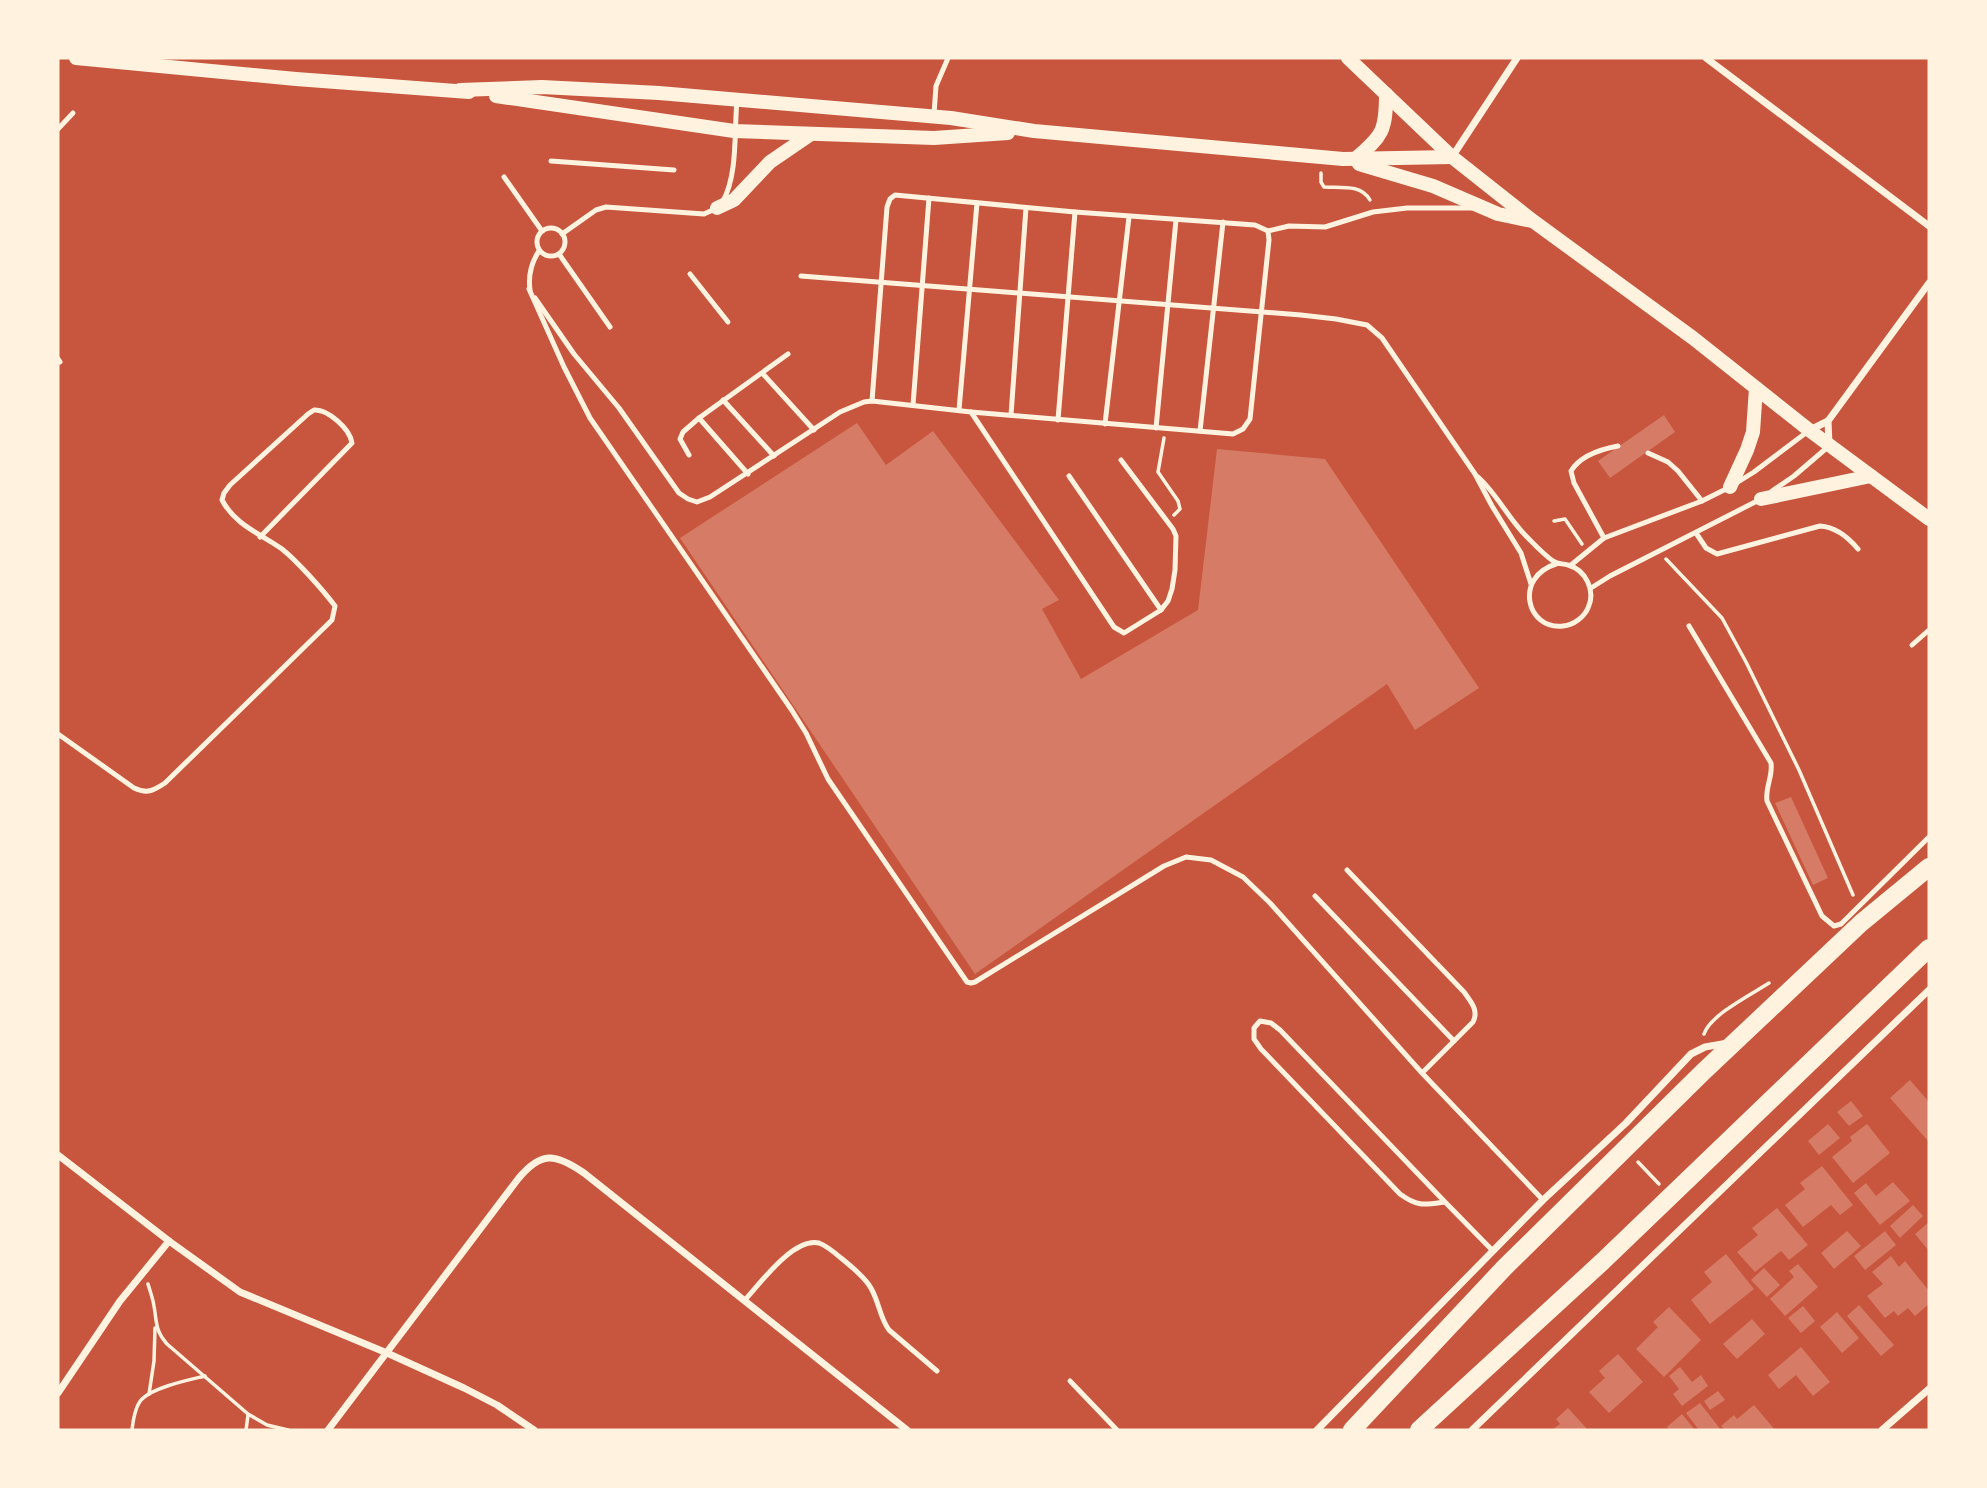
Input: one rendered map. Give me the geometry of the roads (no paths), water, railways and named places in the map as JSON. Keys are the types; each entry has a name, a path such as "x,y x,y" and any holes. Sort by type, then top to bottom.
{"main road":[{"path":"76,58 296,79 460,90 734,131 934,138 1034,131"},
{"path":"1348,58 1452,157 1533,221 1693,338 1829,446 1929,519"},
{"path":"460,90 542,87 659,93 951,118 1034,131 1321,157 1452,157"},
{"path":"1349,159 1373,144 1382,132 1387,94"},
{"path":"717,208 734,200 770,162 811,134"},
{"path":"1349,159 1433,186 1512,218 1533,221"},
{"path":"1730,486 1753,432 1756,388"},
{"path":"1760,499 1871,476"},
{"path":"1352,1430 1504,1268 1625,1149 1861,923 1929,867"},
{"path":"1419,1430 1670,1196 1929,948"}],"street":[{"path":"1452,157 1517,58"},
{"path":"1706,58 1929,226"},
{"path":"1809,430 1828,421 1929,283"},
{"path":"1828,421 1829,446"},
{"path":"1472,1430 1929,990"},
{"path":"1317,1430 1543,1200 1626,1123 1691,1054 1705,1047 1735,1042"},
{"path":"58,1155 219,1279 254,1299 387,1353 475,1393 534,1430"},
{"path":"328,1430 526,1169 544,1158 553,1157 584,1173 908,1430"},
{"path":"58,1393 120,1301 169,1241"},
{"path":"1882,1430 1929,1389"}],"lane":[{"path":"933,117 936,86 948,58"},
{"path":"562,234 606,207 705,214 717,208 726,195 730,180 737,100"},
{"path":"58,129 73,113"},
{"path":"551,161 674,170"},
{"path":"504,177 542,231"},
{"path":"872,401 887,207 895,195 1255,225 1268,231 1289,226 1325,227 1373,212 1407,208 1485,208"},
{"path":"913,405 929,198"},
{"path":"959,410 977,203"},
{"path":"1011,415 1027,208"},
{"path":"1058,420 1075,212"},
{"path":"1105,424 1129,216"},
{"path":"1156,428 1176,220"},
{"path":"1200,431 1223,222"},
{"path":"557,229 562,234 564,248 559,254 552,257 539,251 538,237 542,231 557,229"},
{"path":"529,289 574,354 619,408 679,493 697,502 710,498 840,412 864,402 1233,434 1243,429 1250,419 1268,231"},
{"path":"539,251 532,261 529,289 590,418 791,709 828,779 967,982 975,982 1164,866 1186,856 1211,860 1243,877 1270,903 1422,1073 1543,1200"},
{"path":"559,254 610,327"},
{"path":"690,274 728,322"},
{"path":"801,276 1287,314 1367,325 1382,338 1475,474 1521,553 1531,584"},
{"path":"689,455 680,439 683,432 723,400 788,355"},
{"path":"763,373 814,430"},
{"path":"723,400 774,456"},
{"path":"58,734 134,788 144,793 152,792 332,620 335,606 328,597 284,551 260,537 233,515 222,496 230,485 314,410 326,412 348,431 353,440 349,448 260,537"},
{"path":"971,412 1114,626 1124,633 1161,610 1168,601 1175,570 1176,536 1169,522 1121,460"},
{"path":"699,418 747,474"},
{"path":"1572,565 1604,538 1702,501 1730,486 1773,459 1809,430"},
{"path":"1604,538 1574,483 1571,471 1603,449 1618,446"},
{"path":"1591,588 1760,499 1794,476 1829,446"},
{"path":"1647,453 1668,462 1702,501"},
{"path":"1475,474 1518,528 1556,564"},
{"path":"1069,476 1161,610"},
{"path":"1696,533 1706,548 1717,554 1820,526 1830,527 1849,539 1858,549"},
{"path":"1556,564 1572,565 1587,579 1591,588 1588,608 1582,617 1563,626 1553,625 1536,614 1529,594 1536,574 1545,567 1556,564"},
{"path":"1689,626 1771,763 1767,801 1822,916 1834,926 1841,924 1929,837"},
{"path":"1912,645 1929,630"},
{"path":"1347,870 1464,992 1474,1006 1476,1013 1472,1022 1422,1073"},
{"path":"1315,896 1454,1041"},
{"path":"1445,1202 1422,1205 1412,1203 1400,1194 1261,1049 1254,1039 1254,1028 1261,1021 1271,1023 1280,1030 1493,1251"},
{"path":"744,1301 792,1250 805,1243 817,1242 867,1281 874,1293 883,1322 889,1330 937,1371"},
{"path":"1070,1381 1117,1430"}]}
